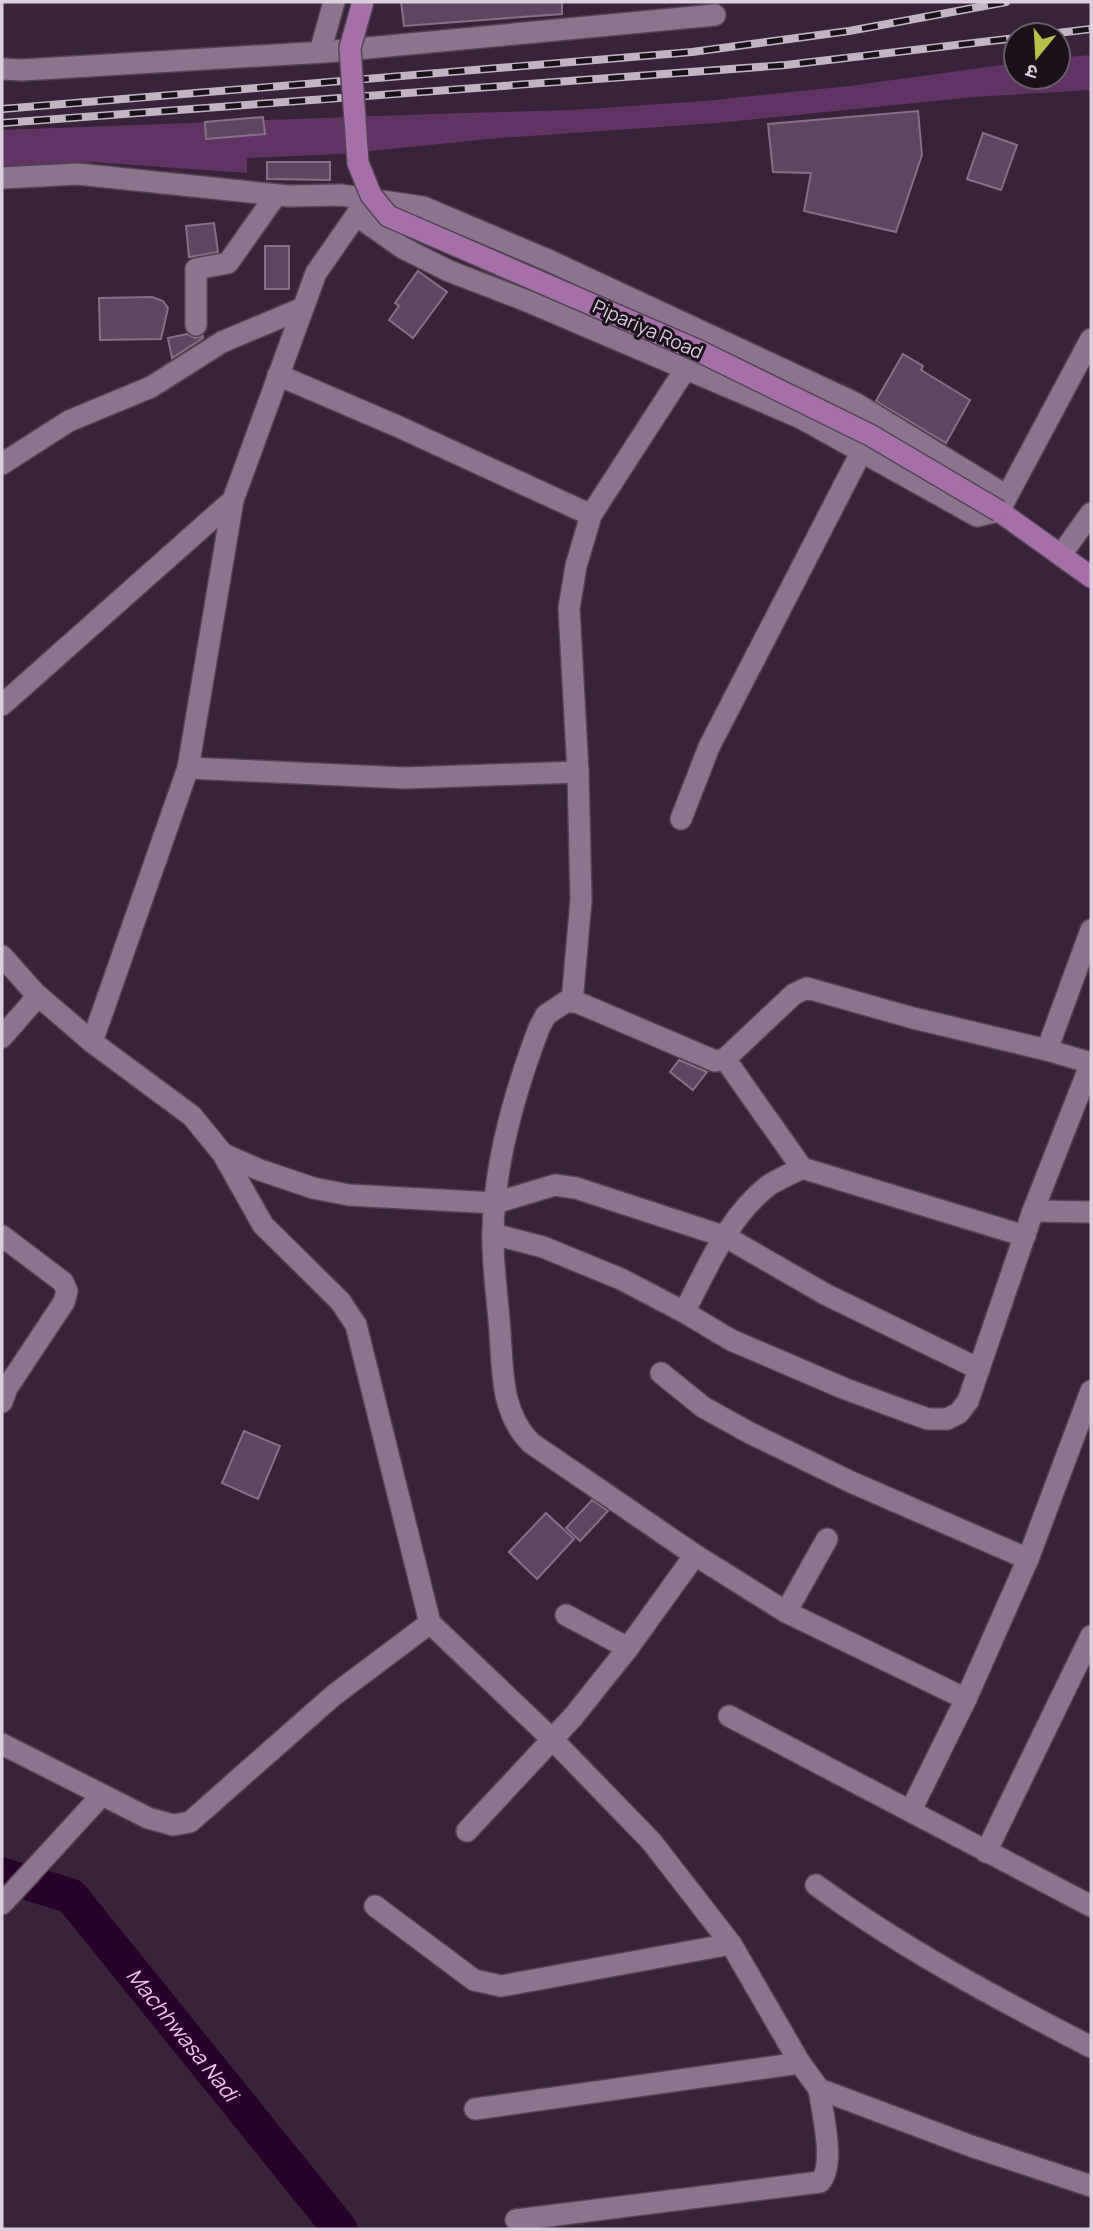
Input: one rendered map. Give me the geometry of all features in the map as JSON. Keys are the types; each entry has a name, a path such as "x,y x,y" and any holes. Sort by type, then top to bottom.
{"main road":[{"name":"Pipariya Road","path":"363,2 350,48 358,163 371,195 388,216 699,351 870,435 999,511 1091,577"}],"street":[{"path":"320,52 334,2"},
{"path":"2,69 320,52 715,15"},
{"path":"2,178 78,174 276,195 341,195 362,207 403,248 449,271 801,418 976,516 999,511 1091,340"},
{"path":"196,325 196,270 228,263 276,195"},
{"path":"362,207 423,207 548,260 855,403 997,490 999,511"},
{"path":"92,1042 188,768 233,500 316,274 362,207"},
{"path":"2,464 69,421 151,387 222,342 303,308"},
{"path":"572,1002 582,900 569,608 576,566 591,514 687,369 705,333"},
{"path":"278,375 591,514"},
{"path":"681,819 709,747 879,417"},
{"path":"2,705 233,500"},
{"path":"1060,555 1091,513"},
{"path":"188,768 405,778 578,772"},
{"path":"1046,1050 1091,930"},
{"path":"2,956 38,996 92,1042 192,1116 223,1154 263,1225 340,1301 356,1325 430,1623 554,1740 650,1841 731,1944 800,2063 819,2090 828,2155 828,2170 820,2182 516,2220"},
{"path":"493,1234 543,1247 621,1279 732,1340 784,1363 928,1419 947,1419 959,1413 968,1401 1033,1211 1091,1063 807,988 794,994 725,1059 715,1061 567,1002 546,1015 538,1028 510,1117 495,1203 493,1234 505,1397 515,1424 531,1443 695,1555 786,1612 967,1699"},
{"path":"2,1037 38,996"},
{"path":"725,1059 802,1168 1025,1236"},
{"path":"223,1154 313,1188 349,1195 495,1203 555,1185 576,1188 726,1237 824,1294 979,1369"},
{"path":"684,1312 746,1207 769,1185 802,1168"},
{"path":"1033,1211 1091,1212"},
{"path":"2,1236 63,1282 67,1291 64,1302 7,1388 2,1402"},
{"path":"661,1373 703,1406 750,1433 851,1482 1028,1559"},
{"path":"911,1810 967,1699 1028,1559 1091,1391"},
{"path":"786,1612 827,1539"},
{"path":"467,1831 554,1740 628,1648 695,1555"},
{"path":"566,1615 628,1648"},
{"path":"2,1744 148,1818 173,1825 190,1822 334,1695 430,1623"},
{"path":"986,1852 1091,1636"},
{"path":"729,1716 1091,1906"},
{"path":"2,1904 102,1795"},
{"path":"816,1885 858,1915 985,1993 1091,2047"},
{"path":"375,1906 462,1972 485,1984 501,1986 731,1944"},
{"path":"475,2109 800,2063"},
{"path":"819,2090 971,2146 1091,2186"}],"shaded area":[{"path":"1091,55 1091,90 974,97 717,123 499,138 341,154 247,158 247,173 92,162 2,168 2,130 573,110 705,101 849,86 1002,65 1002,91 1072,91 1072,57"}],"building":[{"path":"401,2 562,2 562,14 404,26"},
{"path":"918,111 922,155 896,232 804,211 811,173 773,172 768,124"},
{"path":"263,117 265,134 206,139 205,122"},
{"path":"983,133 1017,145 1001,190 967,179"},
{"path":"267,162 330,162 330,180 267,179"},
{"path":"214,223 218,252 189,257 186,226"},
{"path":"265,246 289,246 289,289 265,289"},
{"path":"418,271 447,292 413,338 389,320 399,306 395,303"},
{"path":"152,297 163,301 168,308 161,339 100,340 99,298"},
{"path":"187,334 203,338 172,358 168,338"},
{"path":"903,354 923,366 921,370 970,400 946,443 876,401"},
{"path":"679,1060 707,1072 693,1090 670,1072"},
{"path":"244,1431 280,1446 258,1499 222,1483"},
{"path":"592,1500 608,1511 580,1541 566,1528"},
{"path":"546,1513 574,1539 537,1579 509,1552"}],"waterway":[{"name":"Machhwasa Nadi","path":"2,1875 71,1896 340,2229"}],"railway":[{"path":"2,109 692,52 849,31 1006,2"},
{"path":"1072,31 1091,29"},
{"path":"2,123 786,65 1002,40"}]}
